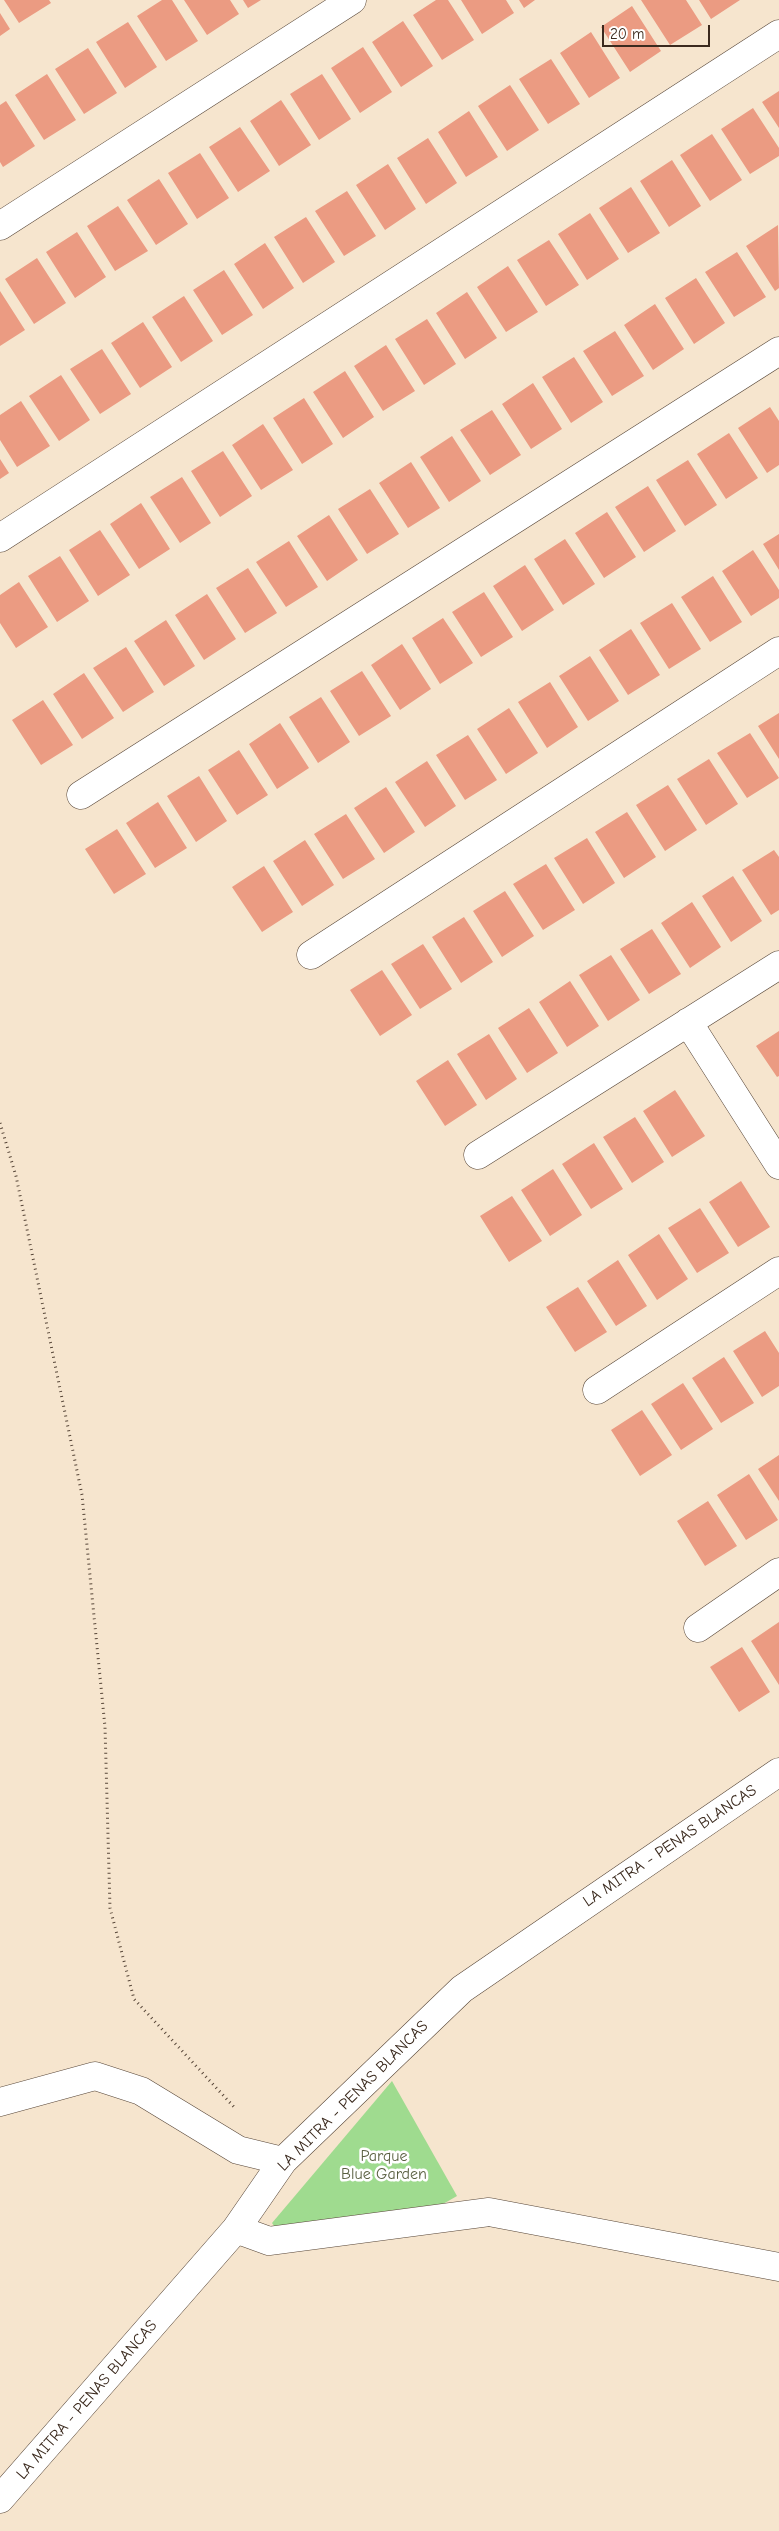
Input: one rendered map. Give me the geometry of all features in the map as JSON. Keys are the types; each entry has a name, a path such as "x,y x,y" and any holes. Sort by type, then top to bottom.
{"street":[{"path":"0,226 352,0"},
{"path":"0,538 779,34"},
{"path":"81,795 779,351"},
{"path":"311,955 779,651"},
{"path":"478,1155 779,965"},
{"path":"688,1022 779,1165"},
{"path":"597,1390 779,1272"},
{"path":"698,1628 779,1572"},
{"name":"LA MITRA - PENAS BLANCAS","path":"0,2499 236,2229 283,2161 462,1989 779,1772"},
{"path":"0,2102 95,2076 140,2091 238,2150 283,2161"},
{"path":"236,2229 269,2241 489,2212 779,2267"}],"path":[{"path":"0,1123 16,1176 82,1494 105,1727 110,1908 134,1999 238,2112"}],"green space":[{"name":"Parque Blue Garden","path":"392,2081 457,2196 443,2204 279,2233 272,2223"}],"building":[{"path":"4,0 49,0 51,3 19,23"},
{"path":"162,0 172,0 198,41 166,61 137,16"},
{"path":"184,0 230,0 239,14 207,35"},
{"path":"243,0 261,0 248,8"},
{"path":"436,0 448,0 474,40 442,60 413,15"},
{"path":"461,0 506,0 514,13 482,34"},
{"path":"519,0 535,0 524,8"},
{"path":"641,0 686,0 702,25 670,45"},
{"path":"699,0 740,0 711,19"},
{"path":"632,6 661,51 630,72 601,27"},
{"path":"0,13 10,29 0,36"},
{"path":"403,21 433,66 401,87 372,42"},
{"path":"128,22 157,67 125,88 96,42"},
{"path":"591,32 620,78 589,98 560,53"},
{"path":"363,47 392,92 360,113 331,68"},
{"path":"88,48 117,93 84,114 55,69"},
{"path":"551,59 580,104 548,124 519,79"},
{"path":"47,74 76,120 44,140 15,95"},
{"path":"322,74 351,119 319,140 290,94"},
{"path":"510,85 539,130 507,151 478,106"},
{"path":"779,91 779,128 762,102"},
{"path":"281,100 311,145 279,166 250,121"},
{"path":"6,101 35,146 3,167 0,162 0,105"},
{"path":"753,108 779,148 779,156 750,174 721,129"},
{"path":"469,111 498,157 466,177 438,132"},
{"path":"240,127 270,171 238,192 209,147"},
{"path":"712,134 742,180 710,201 680,155"},
{"path":"428,138 457,183 426,204 397,158"},
{"path":"200,153 229,198 197,219 168,173"},
{"path":"672,160 701,206 669,227 640,181"},
{"path":"388,164 416,209 385,230 356,185"},
{"path":"159,179 188,224 156,245 127,200"},
{"path":"631,187 660,233 628,253 599,208"},
{"path":"347,191 376,236 344,256 315,211"},
{"path":"118,206 148,251 115,271 87,226"},
{"path":"590,213 619,259 587,280 558,234"},
{"path":"306,217 335,262 303,283 274,237"},
{"path":"778,225 779,288 775,291 746,246"},
{"path":"77,232 106,277 75,298 46,252"},
{"path":"549,240 579,285 546,306 517,260"},
{"path":"265,243 294,288 263,309 234,264"},
{"path":"737,252 766,297 734,317 705,272"},
{"path":"37,258 66,303 34,324 5,279"},
{"path":"508,266 538,312 506,332 477,287"},
{"path":"224,270 253,315 222,335 193,290"},
{"path":"696,278 725,323 694,344 665,298"},
{"path":"0,291 25,330 0,346"},
{"path":"467,292 497,338 465,359 436,313"},
{"path":"184,296 213,341 181,362 152,317"},
{"path":"655,304 684,349 653,370 624,325"},
{"path":"427,319 456,364 424,385 395,339"},
{"path":"143,322 172,367 140,388 111,343"},
{"path":"615,331 644,376 612,396 583,351"},
{"path":"386,345 415,391 383,411 354,366"},
{"path":"102,349 131,394 100,414 70,369"},
{"path":"574,357 603,402 571,423 542,377"},
{"path":"345,371 374,417 343,438 313,392"},
{"path":"61,375 90,420 59,441 29,396"},
{"path":"533,383 562,429 531,449 502,404"},
{"path":"304,398 333,444 302,464 273,418"},
{"path":"21,401 50,446 17,467 0,440 0,415"},
{"path":"770,407 779,421 779,465 767,473 738,428"},
{"path":"492,410 521,455 490,475 460,430"},
{"path":"263,424 293,470 261,490 232,445"},
{"path":"729,433 758,478 726,499 697,454"},
{"path":"452,436 481,481 449,502 420,457"},
{"path":"223,451 252,496 220,517 191,471"},
{"path":"0,459 9,473 0,479"},
{"path":"688,460 717,505 685,526 656,480"},
{"path":"411,462 440,508 408,528 379,483"},
{"path":"182,477 211,523 180,543 150,497"},
{"path":"648,486 676,531 644,552 615,507"},
{"path":"370,489 399,534 367,554 338,509"},
{"path":"141,503 170,549 139,569 110,524"},
{"path":"607,512 636,557 604,578 575,533"},
{"path":"329,515 358,560 327,581 297,536"},
{"path":"100,530 130,575 98,596 69,550"},
{"path":"779,534 779,570 763,544"},
{"path":"565,539 595,584 563,605 534,559"},
{"path":"289,541 318,587 286,607 256,562"},
{"path":"753,550 779,590 779,598 751,616 722,571"},
{"path":"60,556 89,601 57,622 28,576"},
{"path":"525,565 554,610 522,631 493,586"},
{"path":"248,568 277,613 245,633 216,588"},
{"path":"713,576 742,622 710,642 681,597"},
{"path":"19,582 48,627 16,648 0,623 0,595"},
{"path":"484,592 513,637 481,657 452,612"},
{"path":"207,594 236,639 204,660 175,615"},
{"path":"672,603 701,649 669,669 640,623"},
{"path":"443,618 473,663 440,684 412,638"},
{"path":"166,620 195,666 164,686 134,641"},
{"path":"631,629 660,675 628,695 599,650"},
{"path":"402,644 431,689 400,710 371,665"},
{"path":"126,647 154,692 123,712 93,668"},
{"path":"590,656 619,701 588,721 559,676"},
{"path":"362,671 391,716 359,736 330,691"},
{"path":"84,673 114,718 82,739 53,694"},
{"path":"550,682 578,727 547,748 518,702"},
{"path":"321,697 350,742 318,763 289,717"},
{"path":"43,700 73,745 41,765 12,720"},
{"path":"509,708 538,753 506,774 477,729"},
{"path":"779,713 779,759 758,726"},
{"path":"280,723 309,768 277,789 249,744"},
{"path":"750,733 779,778 747,798 717,753"},
{"path":"468,735 497,780 465,800 436,755"},
{"path":"239,750 268,795 237,815 208,770"},
{"path":"709,759 738,804 706,825 677,779"},
{"path":"427,761 456,806 425,827 395,782"},
{"path":"199,776 227,821 196,842 167,796"},
{"path":"668,785 697,830 665,851 636,805"},
{"path":"386,787 415,832 384,853 354,808"},
{"path":"158,802 187,848 155,868 126,823"},
{"path":"627,812 656,857 624,878 595,832"},
{"path":"346,814 375,859 343,879 314,834"},
{"path":"117,829 146,874 114,894 85,849"},
{"path":"587,838 615,883 583,904 554,858"},
{"path":"305,840 334,885 302,906 273,861"},
{"path":"774,850 779,857 779,910 771,915 742,870"},
{"path":"546,864 575,910 543,930 513,884"},
{"path":"264,866 293,912 262,932 232,887"},
{"path":"733,876 762,921 731,942 702,896"},
{"path":"505,891 534,936 502,957 473,911"},
{"path":"692,902 721,947 690,968 661,923"},
{"path":"464,917 493,962 461,983 432,937"},
{"path":"652,929 681,974 649,994 620,949"},
{"path":"423,944 452,989 420,1009 391,964"},
{"path":"611,955 640,1000 608,1021 579,975"},
{"path":"382,970 412,1015 380,1036 350,990"},
{"path":"570,981 599,1026 567,1047 539,1002"},
{"path":"529,1008 558,1053 527,1073 498,1028"},
{"path":"779,1031 779,1076 777,1077 756,1046"},
{"path":"489,1034 517,1079 486,1100 457,1054"},
{"path":"448,1060 477,1105 445,1126 416,1081"},
{"path":"675,1090 705,1136 672,1157 643,1111"},
{"path":"635,1117 664,1162 632,1183 603,1137"},
{"path":"594,1143 623,1189 591,1209 562,1164"},
{"path":"553,1169 582,1215 550,1236 521,1190"},
{"path":"741,1181 770,1227 738,1247 709,1202"},
{"path":"512,1196 542,1241 509,1262 480,1216"},
{"path":"700,1208 729,1253 697,1273 668,1228"},
{"path":"659,1234 688,1279 657,1300 628,1255"},
{"path":"618,1260 647,1306 616,1326 587,1281"},
{"path":"578,1287 607,1332 575,1352 546,1307"},
{"path":"765,1331 779,1353 779,1386 762,1397 733,1351"},
{"path":"724,1357 754,1403 721,1423 692,1378"},
{"path":"683,1383 713,1429 681,1450 651,1404"},
{"path":"642,1410 672,1455 640,1476 611,1430"},
{"path":"779,1455 779,1501 758,1469"},
{"path":"749,1474 778,1520 746,1540 717,1495"},
{"path":"708,1501 737,1546 705,1566 677,1521"},
{"path":"779,1622 779,1685 751,1641"},
{"path":"742,1647 770,1692 739,1712 710,1667"}]}
